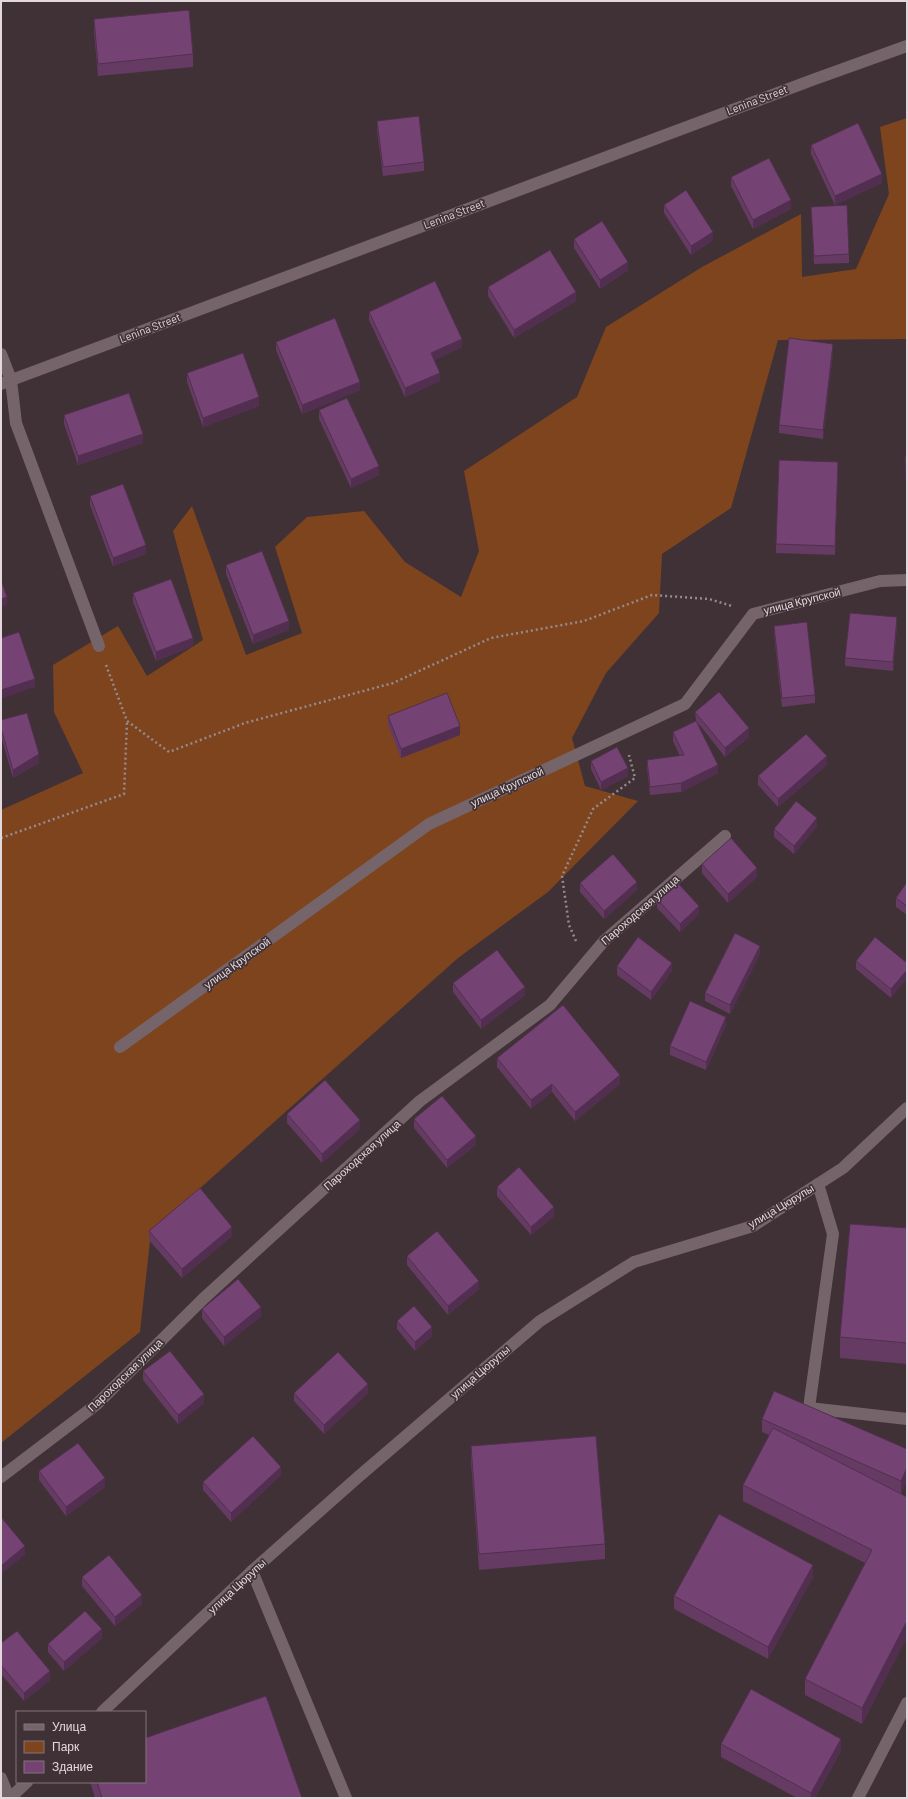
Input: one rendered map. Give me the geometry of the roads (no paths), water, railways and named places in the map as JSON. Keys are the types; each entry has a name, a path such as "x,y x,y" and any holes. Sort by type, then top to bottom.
{"street":[{"name":"Lenina Street","path":"6,382 815,79 907,46"},
{"path":"1,354 16,423 99,646"},
{"name":"улица Крупской","path":"120,1047 429,824 684,704 754,614 880,581 907,580"},
{"name":"Пароходская улица","path":"1,1477 97,1404 203,1299 420,1101 550,1005 604,941 725,836"},
{"name":"улица Цюрупы","path":"103,1711 252,1572 357,1478 540,1321 634,1262 752,1226 843,1168 907,1108"},
{"path":"818,1184 833,1234 809,1408 907,1419"},
{"path":"252,1572 346,1798"},
{"path":"858,1798 907,1703"},
{"path":"1,1778 10,1798 26,1783"}]}
